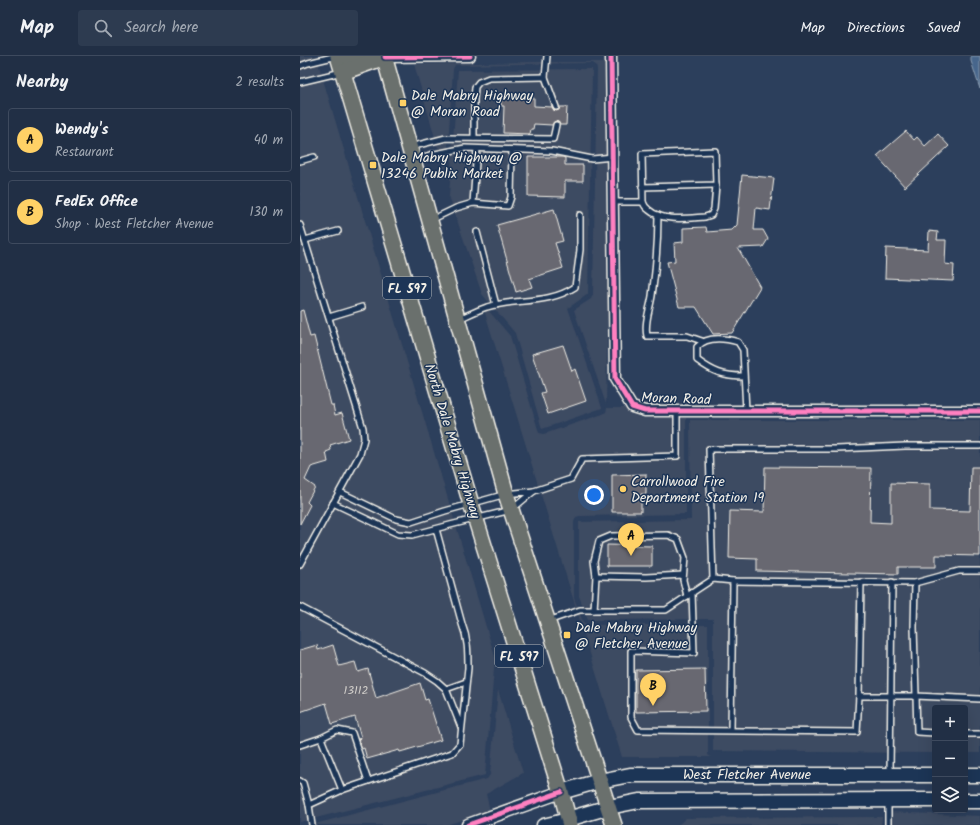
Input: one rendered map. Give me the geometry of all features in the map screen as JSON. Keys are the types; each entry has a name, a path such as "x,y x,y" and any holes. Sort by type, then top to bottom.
{"main road":[{"name":"North Dale Mabry Highway","path":"338,56 471,504 569,822"},
{"path":"347,56 384,57"},
{"path":"343,72 384,57"},
{"name":"FL 597","path":"384,57 506,494 614,825"},
{"name":"West Fletcher Avenue","path":"561,792 599,781 630,775 932,775"},
{"path":"968,775 980,775"},
{"name":"West Fletcher Avenue","path":"569,822 609,807 638,801 932,800"},
{"path":"968,801 980,801"}],"street":[{"path":"384,57 470,56"},
{"name":"Moran Road","path":"611,56 615,379 632,407 645,411 980,411"},
{"path":"468,825 561,792"},
{"path":"543,825 569,822"}],"lane":[{"path":"300,66 338,56"},
{"path":"547,56 544,77 556,107"},
{"path":"300,82 343,72"},
{"path":"474,138 475,87 479,82 489,78 544,77"},
{"path":"412,154 446,138 553,139 556,125"},
{"path":"412,154 437,154 465,148 477,148 552,151 592,159 613,157"},
{"path":"473,204 477,148"},
{"path":"430,220 456,208 473,204 508,206 511,197 512,150"},
{"path":"715,151 716,185 714,209 711,215 705,217 675,218 658,215 648,210 643,202 642,188 642,154 715,151"},
{"path":"300,161 314,157"},
{"path":"642,188 716,185"},
{"path":"613,202 643,202"},
{"path":"458,320 487,307 516,302 542,300 567,292 575,287 580,250 580,215"},
{"path":"658,215 658,250 646,329 647,336 687,336 702,341 713,339 738,342 743,350 746,411"},
{"path":"300,225 363,428 364,439 360,454 300,564"},
{"path":"305,240 338,231"},
{"path":"477,232 496,305"},
{"path":"329,317 362,307"},
{"path":"702,341 697,347 697,360 709,369 722,374 744,376"},
{"path":"340,492 396,519 411,522 506,494 534,491 571,479 582,459 677,456 677,411"},
{"path":"713,579 709,449 837,449 905,446 980,446"},
{"path":"333,503 398,534 412,535 511,510 534,491"},
{"path":"309,805 342,790 452,753 460,744 468,656 466,636 436,528"},
{"path":"594,610 596,576 594,562 599,541 611,536 668,535 678,539 685,558 683,580 690,595 694,653 631,651 631,717 638,730 857,732 861,582"},
{"path":"547,621 580,610 666,610 713,579 732,581 915,583 958,571 980,571"},
{"path":"596,576 684,575"},
{"path":"731,730 732,581"},
{"path":"890,775 892,582"},
{"path":"915,583 914,627 918,732 932,733"},
{"path":"300,607 425,673 437,681 446,689 462,730"},
{"path":"446,689 466,682"},
{"path":"858,696 916,696 980,699"},
{"path":"300,745 321,738 336,730 352,733 368,781"},
{"path":"968,734 980,734"},
{"path":"321,738 342,790"},
{"path":"300,781 303,783 309,805 312,825"},
{"path":"888,800 888,825"}],"shaded area":[{"path":"300,56 316,56 495,657 485,775 300,822"},
{"path":"971,56 980,56 980,89 971,61"},
{"path":"605,62 608,302 606,404 574,310 591,299 593,295 596,66 592,63 455,65 453,69 446,176 414,64"},
{"path":"592,69 588,294 568,308 602,408 542,429 515,333 482,294 449,196 458,70"},
{"path":"482,303 510,336 539,433 544,434 603,414 606,412 607,408 625,408 630,414 644,418 686,418 686,514 576,517 574,522 574,598 583,622 587,625 708,625 708,755 711,757 622,757"},
{"path":"690,420 980,420 980,753 968,753 968,705 932,705 932,753 713,751 713,619 588,620 579,596 579,522 691,520"},
{"path":"498,690 523,773 486,794 490,811 446,825 311,825 487,779 490,775"},
{"path":"885,812 980,816 980,825 887,825 887,815"},
{"path":"882,817 881,825 678,825 686,818"}],"building":[{"path":"501,97 534,98 534,106 552,107 556,111 559,110 560,107 567,107 566,125 560,125 555,121 552,125 534,124 530,134 503,133 504,106 501,106"},
{"path":"906,131 914,140 917,137 925,146 938,134 949,146 905,187 877,156"},
{"path":"528,157 563,157 565,158 565,165 583,165 583,181 565,181 565,197 528,196"},
{"path":"742,175 774,178 770,210 756,208 754,230 763,230 768,239 763,247 738,248 760,287 732,333 713,334 696,307 679,307 667,262 675,261 674,243 683,242 683,228 706,227 707,232 732,230 737,225"},
{"path":"554,209 563,241 555,243 563,268 529,279 532,287 516,292 497,225"},
{"path":"929,231 938,232 937,240 946,240 945,264 954,265 953,281 885,278 886,248 928,250"},
{"path":"303,310 310,337 314,336 331,405 333,405 335,415 342,413 349,439 330,445 331,450 326,452 328,462 311,467 305,480 315,487 307,502 310,505 300,524 300,311"},
{"path":"563,345 572,371 575,369 586,401 548,414 541,393 545,392 532,354"},
{"path":"765,467 871,468 870,522 891,523 891,483 930,484 930,510 970,511 971,467 980,467 980,556 936,555 936,567 898,567 898,574 757,571 757,559 729,558 730,511 764,512"},
{"path":"646,474 646,494 641,494 641,512 612,512 612,475"},
{"path":"607,545 652,546 652,566 607,566"},
{"path":"317,645 318,650 333,645 339,666 355,662 358,672 368,669 376,698 420,683 425,700 428,699 441,740 400,752 399,750 367,759 364,748 362,749 358,739 361,738 355,717 332,724 326,703 300,712 300,650"},
{"path":"705,669 706,711 636,712 636,670"}],"cycle path":[{"path":"385,57 470,56"},
{"path":"611,56 615,379 632,407 645,411 980,411"},
{"path":"468,825 561,792"}],"place":[{"name":"Dale Mabry Highway @ Moran Road","path":"403,103"},
{"name":"Dale Mabry Highway @ 13246 Publix Market","path":"373,165"},
{"name":"Carrollwood Fire Department Station 19","path":"623,489"},
{"name":"Wendy's","path":"631,556"},
{"name":"Dale Mabry Highway @ Fletcher Avenue","path":"567,635"},
{"name":"FedEx Office","path":"653,706"}]}
